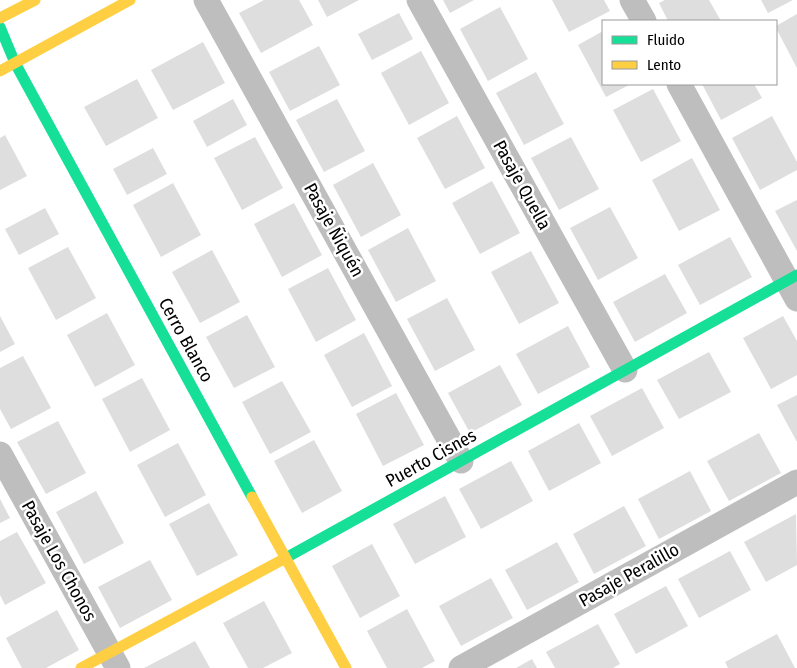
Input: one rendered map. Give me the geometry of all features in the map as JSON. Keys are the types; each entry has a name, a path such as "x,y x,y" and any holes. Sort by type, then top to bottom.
{"street":[{"path":"0,18 35,0"},
{"path":"0,71 130,0"},
{"name":"Pasaje Ñiquén","path":"206,0 461,461"},
{"name":"Pasaje Quella","path":"419,0 625,370"},
{"path":"632,0 643,20"},
{"name":"Cerro Blanco","path":"0,27 15,62 346,668"},
{"path":"680,85 794,285"},
{"name":"Puerto Cisnes","path":"81,668 113,660 286,558 625,370 794,285"},
{"name":"Pasaje Los Chonos","path":"0,454 113,660"},
{"name":"Pasaje Peralillo","path":"461,668 797,482"}],"building":[{"path":"264,0 299,0 313,25 261,53 239,13"},
{"path":"318,0 359,0 327,17"},
{"path":"443,0 474,0 450,13"},
{"path":"552,0 604,0 610,11 569,32"},
{"path":"665,0 709,0 720,20 668,20 659,3"},
{"path":"761,0 793,0 768,13"},
{"path":"500,7 528,59 488,81 460,29"},
{"path":"399,13 413,39 372,60 358,34"},
{"path":"797,14 797,68 777,30 777,25"},
{"path":"602,32 602,85 629,85 606,97 578,45"},
{"path":"203,42 225,83 173,110 151,70"},
{"path":"319,46 340,85 290,111 269,72"},
{"path":"421,51 449,103 409,125 381,73"},
{"path":"536,72 564,124 524,145 496,93"},
{"path":"137,79 158,118 106,146 84,107"},
{"path":"703,85 755,85 762,98 721,120"},
{"path":"653,89 681,141 641,162 613,110"},
{"path":"233,99 247,125 207,147 193,121"},
{"path":"337,99 365,151 324,172 296,120"},
{"path":"457,116 485,168 445,189 417,138"},
{"path":"772,116 797,162 797,170 760,190 732,138"},
{"path":"5,135 27,176 0,190 0,138"},
{"path":"255,137 283,188 242,210 214,158"},
{"path":"571,137 599,189 559,210 531,158"},
{"path":"153,148 167,174 127,195 113,169"},
{"path":"692,158 720,210 679,231 652,180"},
{"path":"373,163 401,215 361,237 333,185"},
{"path":"492,181 520,233 480,254 452,203"},
{"path":"173,183 201,235 161,257 133,205"},
{"path":"797,200 797,251 775,211"},
{"path":"294,203 322,255 282,277 254,224"},
{"path":"610,207 638,258 598,280 570,228"},
{"path":"45,208 59,234 19,255 5,229"},
{"path":"408,228 436,281 396,302 368,250"},
{"path":"730,237 752,277 700,305 678,265"},
{"path":"68,247 96,298 56,320 28,268"},
{"path":"212,250 240,302 200,323 172,272"},
{"path":"531,251 559,303 519,324 491,272"},
{"path":"328,268 356,320 316,342 288,289"},
{"path":"665,274 687,313 635,342 613,302"},
{"path":"447,298 475,350 435,371 407,319"},
{"path":"107,313 135,365 95,387 67,335"},
{"path":"247,315 275,367 234,388 206,337"},
{"path":"0,316 15,344 0,352"},
{"path":"783,316 797,341 797,375 771,389 743,338"},
{"path":"568,326 590,367 538,394 516,354"},
{"path":"364,333 392,386 352,407 324,355"},
{"path":"709,352 731,392 679,419 657,380"},
{"path":"23,356 51,408 11,429 0,409 0,368"},
{"path":"500,365 522,405 470,433 448,393"},
{"path":"142,378 170,430 130,452 102,399"},
{"path":"282,381 311,432 270,454 242,402"},
{"path":"642,388 664,428 612,456 590,416"},
{"path":"396,393 424,445 383,466 356,414"},
{"path":"797,395 797,442 777,405"},
{"path":"58,421 86,473 46,494 17,442"},
{"path":"579,423 601,463 549,491 528,451"},
{"path":"759,433 781,473 729,501 707,461"},
{"path":"314,440 342,491 302,513 274,461"},
{"path":"178,443 206,495 165,517 137,465"},
{"path":"511,461 533,501 481,529 459,489"},
{"path":"690,471 711,511 659,539 638,499"},
{"path":"96,491 124,543 84,564 56,512"},
{"path":"445,496 466,537 415,564 393,524"},
{"path":"0,499 10,518 0,523"},
{"path":"209,503 238,555 197,576 169,524"},
{"path":"624,506 646,546 594,574 573,534"},
{"path":"796,514 797,565 766,582 744,542"},
{"path":"17,532 46,583 5,605 0,595 0,541"},
{"path":"557,542 579,582 527,610 505,570"},
{"path":"372,544 400,596 360,618 332,566"},
{"path":"730,551 751,590 699,618 678,579"},
{"path":"150,560 172,600 120,628 98,587"},
{"path":"491,578 513,618 461,646 439,606"},
{"path":"666,586 688,626 636,654 614,614"},
{"path":"264,601 292,653 263,668 248,668 223,623"},
{"path":"407,609 435,661 422,668 387,668 367,631"},
{"path":"57,610 79,650 46,668 22,668 6,638"},
{"path":"598,624 620,664 613,668 555,668 546,652"},
{"path":"777,634 795,668 728,668 725,662"},
{"path":"195,641 210,668 144,668 169,655"},
{"path":"532,659 537,668 516,668"}],"traffic: fast":[{"path":"0,27 15,63 252,497"},
{"path":"282,560 797,275"}],"traffic: slow":[{"path":"0,18 35,0"},
{"path":"0,71 130,0"},
{"path":"252,497 346,668"},
{"path":"81,668 282,560"}]}
